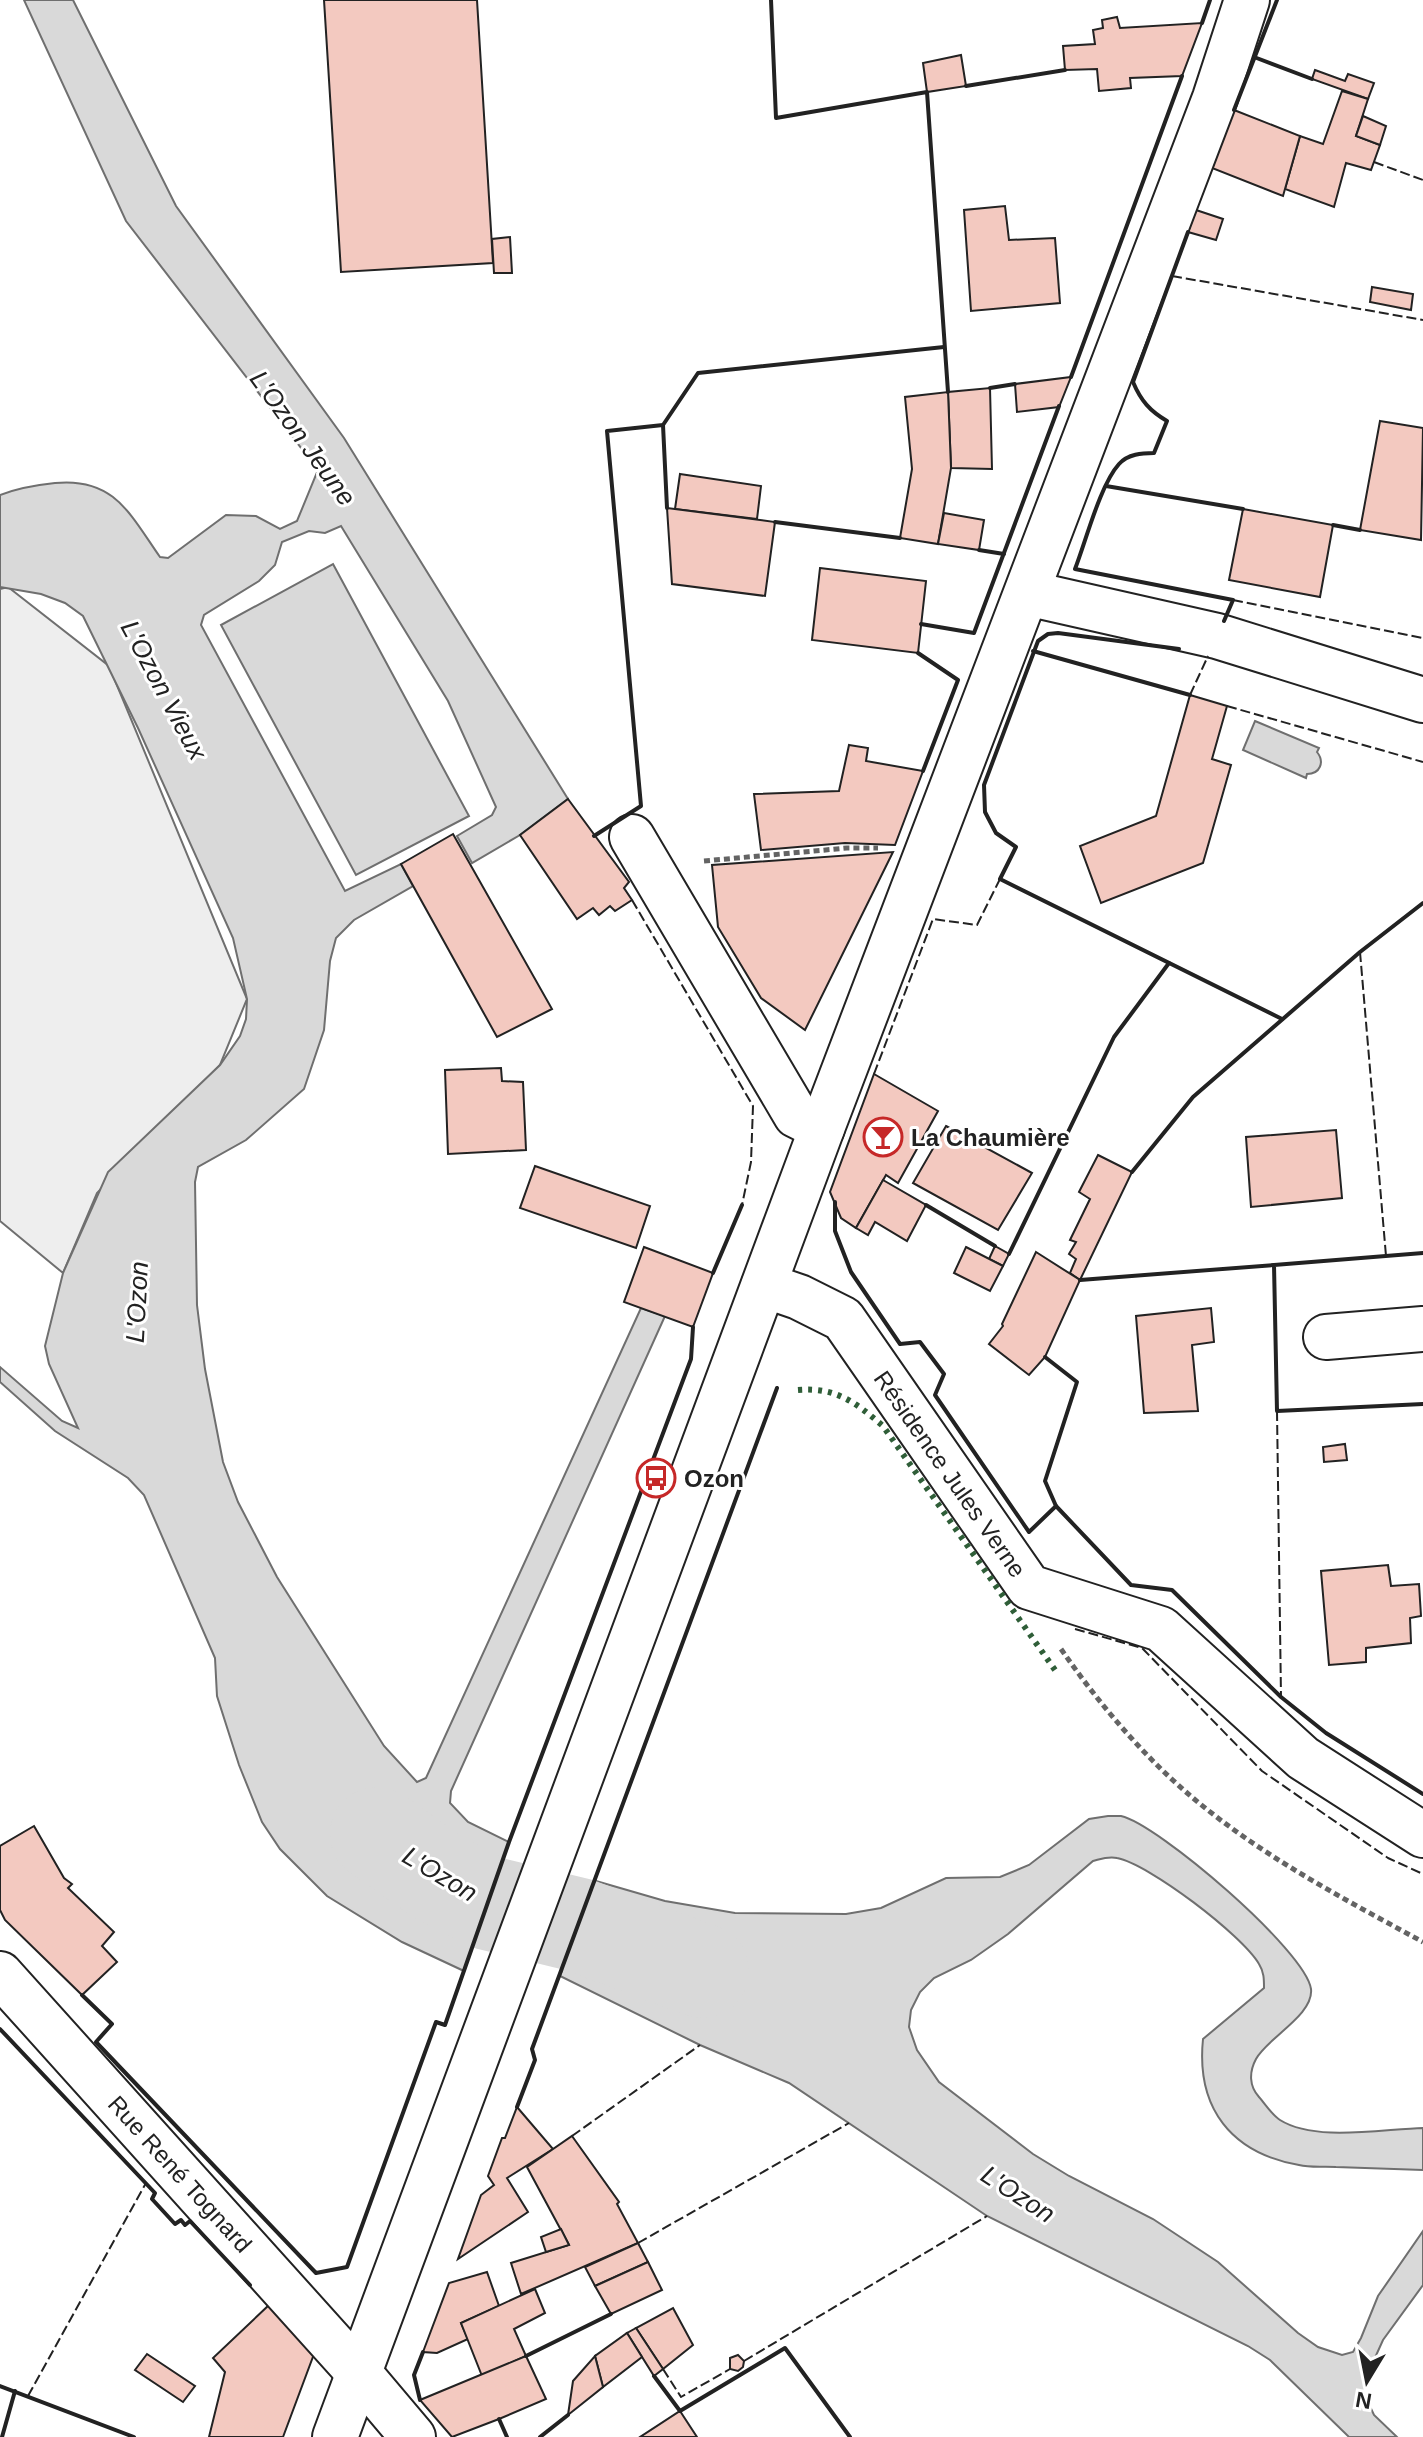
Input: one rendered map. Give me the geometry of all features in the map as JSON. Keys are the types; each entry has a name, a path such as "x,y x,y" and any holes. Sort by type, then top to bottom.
{"main road":[{"path":"335,2437 822,1128 1215,98 1247,0"},
{"path":"1027,593 1217,636 1423,700"},
{"path":"641,852 796,1115 822,1128"},
{"name":"Résidence Jules Verne","path":"764,1285 799,1297 843,1319 1029,1587 1161,1629 1303,1758 1423,1835"},
{"path":"1326,1337 1423,1329"},
{"name":"Rue René Tognard","path":"0,1974 413,2437"}],"path":[{"path":"641,852 893,848 926,854"},
{"path":"1029,1587 1062,1651 1120,1726 1186,1792 1247,1839 1334,1893 1423,1942"}],"shaded area":[{"path":"8,587 109,666 247,999 220,1065 97,1193 63,1273 0,1221 0,589"}],"water":[{"path":"24,0 73,0 176,206 344,438 568,799 520,835 472,863 457,836 492,815 496,807 448,701 341,526 325,533 309,531 282,542 275,565 259,581 204,615 201,625 345,891 401,864 413,886 354,920 336,938 330,961 324,1030 304,1089 246,1140 198,1167 195,1182 197,1305 205,1369 223,1462 238,1502 277,1577 384,1746 417,1782 426,1778 641,1308 665,1316 451,1791 450,1803 468,1822 509,1842 464,1971 402,1942 327,1896 280,1849 262,1822 239,1765 217,1696 215,1658 144,1495 128,1478 55,1431 0,1382 0,1367 62,1421 78,1428 49,1364 45,1346 63,1273 108,1172 220,1065 240,1036 246,1019 247,999 233,938 138,728 83,616 65,603 41,594 0,587 0,495 55,483 92,486 118,502 160,557 168,558 226,515 256,516 280,529 297,521 318,470 126,221"},
{"path":"333,564 469,816 356,875 221,625"},
{"path":"1255,721 1319,748 1317,752 1321,763 1318,770 1307,774 1306,778 1243,750"},
{"path":"1121,1816 1140,1824 1196,1864 1258,1920 1303,1971 1311,1989 1310,1999 1298,2017 1262,2051 1252,2069 1253,2088 1272,2113 1295,2127 1311,2131 1349,2133 1423,2128 1423,2170 1304,2166 1275,2159 1237,2138 1212,2106 1205,2086 1203,2039 1264,1988 1261,1967 1234,1936 1194,1902 1150,1873 1117,1858 1093,1861 1008,1934 971,1960 934,1978 920,1992 911,2010 909,2027 917,2050 939,2082 1033,2154 1153,2219 1218,2262 1318,2347 1342,2355 1353,2352 1378,2296 1423,2231 1423,2285 1383,2340 1364,2382 1366,2398 1374,2415 1397,2437 1349,2437 1270,2360 1248,2346 987,2216 789,2083 700,2045 560,1976 596,1881 665,1901 735,1913 846,1914 881,1908 946,1878 1000,1877 1029,1865 1089,1819"}],"building":[{"path":"324,0 477,0 493,263 341,272"},
{"path":"1117,17 1120,28 1202,23 1182,76 1130,78 1131,88 1099,91 1097,69 1065,70 1063,46 1095,44 1093,30 1103,28 1102,20"},
{"path":"961,55 966,86 927,92 923,63"},
{"path":"1315,70 1345,81 1348,74 1374,83 1368,99 1312,79"},
{"path":"1342,91 1368,99 1356,136 1380,145 1371,170 1346,163 1334,207 1285,189 1300,136 1323,144"},
{"path":"1234,110 1300,136 1283,196 1212,168"},
{"path":"1363,116 1386,126 1380,145 1356,136"},
{"path":"1005,206 1009,240 1055,238 1060,303 971,311 964,210"},
{"path":"1196,210 1223,219 1216,240 1188,232"},
{"path":"510,237 512,273 494,273 492,239"},
{"path":"1372,287 1413,294 1411,310 1370,302"},
{"path":"1071,377 1059,407 1017,412 1015,384"},
{"path":"990,388 992,469 951,468 948,392"},
{"path":"948,392 951,468 938,544 900,538 912,469 905,397"},
{"path":"1380,421 1423,428 1421,540 1360,530"},
{"path":"680,474 761,486 757,519 675,509"},
{"path":"667,508 775,522 765,596 672,584"},
{"path":"1243,509 1333,525 1320,597 1229,580"},
{"path":"944,513 984,520 979,550 938,544"},
{"path":"820,568 926,581 918,653 812,640"},
{"path":"1190,695 1227,706 1212,759 1231,765 1203,863 1101,903 1080,846 1156,816"},
{"path":"849,745 868,748 866,761 923,771 895,845 845,843 761,850 754,794 839,791"},
{"path":"568,799 629,882 624,888 632,900 615,911 610,906 599,915 593,908 577,919 520,835"},
{"path":"453,834 552,1009 497,1037 401,864"},
{"path":"893,852 805,1030 761,998 718,927 712,865"},
{"path":"501,1068 502,1081 523,1082 526,1150 448,1154 445,1070"},
{"path":"874,1074 938,1111 898,1183 886,1175 856,1228 841,1218 830,1192"},
{"path":"946,1126 1032,1173 998,1230 913,1183"},
{"path":"1336,1130 1342,1198 1251,1207 1246,1137"},
{"path":"1098,1155 1132,1172 1080,1280 1070,1273 1076,1259 1069,1254 1076,1242 1070,1240 1090,1199 1079,1192"},
{"path":"535,1166 650,1206 636,1248 520,1208"},
{"path":"883,1180 926,1205 907,1241 875,1222 868,1235 856,1228"},
{"path":"995,1246 1009,1254 1003,1266 989,1259"},
{"path":"644,1247 713,1273 693,1327 624,1302"},
{"path":"966,1247 1003,1266 990,1291 954,1273"},
{"path":"1036,1252 1080,1280 1045,1357 1029,1375 989,1344 1003,1326"},
{"path":"1211,1308 1214,1342 1192,1345 1198,1411 1144,1413 1136,1316"},
{"path":"1345,1444 1347,1460 1324,1462 1323,1447"},
{"path":"1388,1565 1391,1586 1419,1584 1421,1616 1410,1618 1411,1643 1366,1648 1366,1662 1329,1665 1321,1571"},
{"path":"34,1826 64,1878 72,1884 68,1888 114,1932 102,1946 117,1962 82,1995 5,1920 0,1910 0,1846"},
{"path":"517,2107 553,2149 507,2178 528,2212 458,2259 481,2195 494,2185 488,2176"},
{"path":"572,2136 619,2202 617,2204 638,2243 521,2294 511,2263 569,2245 527,2167"},
{"path":"561,2229 569,2245 546,2252 541,2237"},
{"path":"638,2243 648,2262 595,2286 585,2267"},
{"path":"648,2262 662,2290 611,2314 595,2286"},
{"path":"487,2272 499,2306 461,2323 468,2339 437,2353 423,2352 449,2283"},
{"path":"535,2289 545,2313 514,2329 526,2356 482,2376 461,2323"},
{"path":"269,2305 314,2354 283,2437 209,2437 225,2372 213,2358"},
{"path":"673,2308 693,2345 663,2369 636,2328"},
{"path":"636,2328 663,2369 654,2376 627,2333"},
{"path":"627,2333 642,2357 603,2387 595,2356"},
{"path":"147,2354 195,2386 183,2402 135,2370"},
{"path":"738,2355 744,2361 743,2367 738,2371 730,2369 730,2358"},
{"path":"526,2356 546,2399 499,2419 452,2437 420,2400"},
{"path":"595,2356 603,2387 568,2415 573,2381"},
{"path":"680,2411 697,2437 640,2437"}],"waterway":[{"name":"L'Ozon","path":"377,1834 438,1877 488,1903 579,1925 702,1971"}],"hedge":[{"path":"798,1390 823,1391 844,1398 883,1426 1055,1670"}],"fence":[{"path":"1374,162 1423,180"},
{"path":"1172,276 1423,320"},
{"path":"1233,600 1423,638"},
{"path":"1190,695 1208,656"},
{"path":"1227,706 1423,762"},
{"path":"874,1074 933,919 977,925 1000,879"},
{"path":"632,900 753,1106 751,1162 742,1205"},
{"path":"1360,952 1386,1256"},
{"path":"1277,1411 1281,1697"},
{"path":"1075,1629 1142,1648 1262,1771 1388,1858 1423,1874"},
{"path":"572,2136 700,2045"},
{"path":"638,2243 849,2123"},
{"path":"28,2396 146,2183"},
{"path":"744,2361 987,2216"},
{"path":"663,2369 681,2397 730,2369"}],"wall":[{"path":"771,0 776,118 927,92 948,392"},
{"path":"1202,23 1210,0"},
{"path":"1234,110 1277,0"},
{"path":"1254,57 1312,79"},
{"path":"966,86 1065,70"},
{"path":"1071,377 1182,76"},
{"path":"1188,232 1133,382 1147,405 1167,421 1154,453 1127,458 1112,473 1075,569 1233,600 1224,621"},
{"path":"594,836 641,806 607,431 663,425 698,373 944,347"},
{"path":"990,388 1015,384"},
{"path":"921,624 974,633 1059,406"},
{"path":"663,425 667,508"},
{"path":"1106,486 1243,509"},
{"path":"775,522 900,538"},
{"path":"1333,525 1360,530"},
{"path":"979,550 1004,554"},
{"path":"1179,649 1058,633 1048,634 1038,641 984,785 985,812 996,833 1016,847 1000,879 1282,1019"},
{"path":"1033,651 1190,695"},
{"path":"918,653 958,680 923,771"},
{"path":"1132,1172 1193,1097 1360,952 1423,903"},
{"path":"1009,1254 1114,1037 1169,963"},
{"path":"835,1202 835,1231 851,1272 900,1344 920,1342 944,1374 935,1395 1029,1532 1056,1506 1131,1585 1172,1590 1281,1697 1326,1733 1423,1794"},
{"path":"713,1273 742,1205"},
{"path":"926,1205 995,1246"},
{"path":"1423,1253 1274,1265 1277,1411 1423,1404"},
{"path":"1080,1280 1274,1265"},
{"path":"82,1995 112,2024 96,2042 316,2273 347,2267 436,2022 445,2025 509,1842 691,1359 693,1327"},
{"path":"1045,1357 1077,1382 1045,1481 1056,1506"},
{"path":"517,2107 535,2060 532,2049 777,1388"},
{"path":"0,2029 155,2193 152,2199 175,2224 181,2220 185,2225 190,2221 250,2285"},
{"path":"526,2356 611,2314"},
{"path":"654,2376 680,2411 785,2348 850,2437"},
{"path":"420,2400 414,2375 423,2352"},
{"path":"0,2386 134,2437"},
{"path":"2,2437 15,2391"},
{"path":"540,2437 568,2415"},
{"path":"499,2419 507,2437"}],"place":[{"name":"La Chaumière","path":"883,1137"},
{"name":"Ozon","path":"656,1478"}],"water label":[{"name":"L'Ozon Jeune","path":"303,438"},
{"name":"L'Ozon Vieux","path":"164,690"}]}
